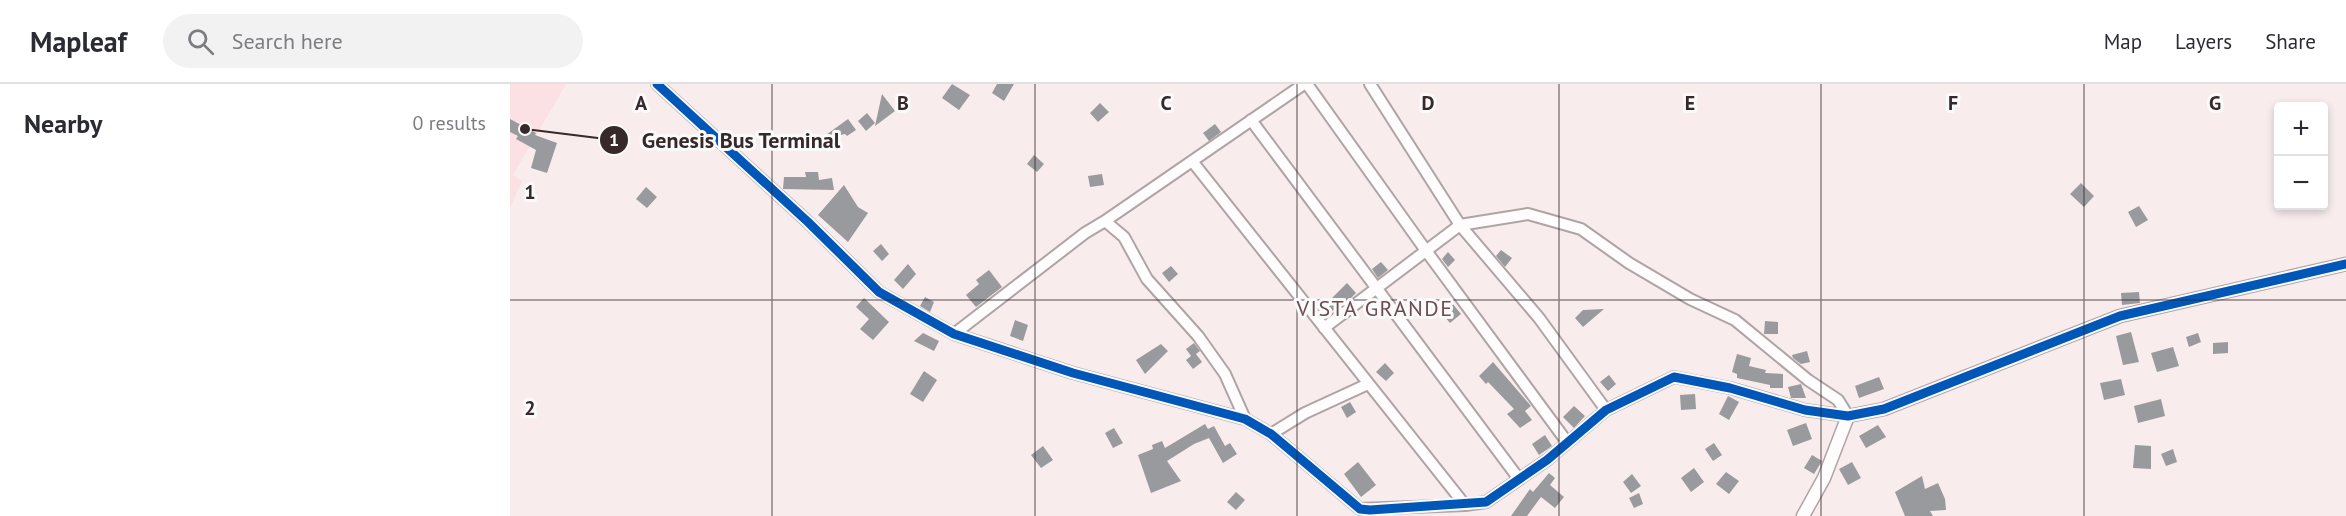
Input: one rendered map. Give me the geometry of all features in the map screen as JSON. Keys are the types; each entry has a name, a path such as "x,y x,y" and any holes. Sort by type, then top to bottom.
{"street":[{"path":"657,84 792,207 879,292 954,334 1073,373 1245,419 1271,434 1360,508 1465,506 1486,502 1519,479 1606,410 1674,377 1730,388 1805,410 1848,416 1884,408 2120,316 2346,264"},
{"path":"954,334 1084,233 1306,84 1426,252 1567,442"},
{"path":"1370,84 1460,225 1539,318 1606,410"},
{"path":"1251,120 1519,479"},
{"path":"1192,161 1465,506"},
{"path":"1324,328 1460,225 1528,214 1581,229 1629,263 1690,299 1735,320 1808,380 1838,400 1848,416"},
{"path":"1105,221 1124,237 1147,279 1198,336 1225,374 1245,419"},
{"path":"1271,434 1305,413 1368,384"},
{"path":"1803,516 1824,478 1848,416"}],"shaded area":[{"path":"510,84 566,84 513,175 522,181 510,208"}],"building":[{"path":"952,84 970,95 959,110 942,98"},
{"path":"997,84 1014,84 1004,101 992,93"},
{"path":"882,94 895,111 875,126"},
{"path":"1100,103 1109,112 1098,122 1090,113"},
{"path":"867,113 875,123 866,131 858,121"},
{"path":"510,119 536,133 535,135 557,143 547,173 531,168 536,150 516,139 518,136 510,132"},
{"path":"848,119 856,130 847,136 845,134 819,140"},
{"path":"1215,124 1221,132 1209,141 1203,133"},
{"path":"1034,155 1044,164 1037,172 1027,164"},
{"path":"805,172 818,172 819,180 832,178 834,190 783,189 784,177 806,177"},
{"path":"1102,174 1104,185 1090,187 1088,176"},
{"path":"2081,183 2094,196 2084,207 2070,194"},
{"path":"844,185 858,207 868,213 848,242 818,215"},
{"path":"646,187 657,197 647,208 636,199"},
{"path":"2139,206 2148,220 2136,227 2128,212"},
{"path":"881,244 889,254 882,261 873,251"},
{"path":"1501,250 1512,258 1505,267 1496,256"},
{"path":"1448,252 1455,260 1448,267 1442,259"},
{"path":"1381,262 1388,270 1378,278 1372,269"},
{"path":"908,264 916,274 903,289 894,280"},
{"path":"1171,266 1178,274 1169,282 1162,273"},
{"path":"989,270 1002,287 976,307 966,295 979,284 976,280"},
{"path":"1347,283 1356,293 1348,301 1345,298 1333,311 1326,304"},
{"path":"2139,292 2140,303 2122,305 2121,293"},
{"path":"925,297 934,302 930,312 920,306"},
{"path":"864,298 889,322 873,340 860,329 869,319 856,307"},
{"path":"1452,303 1461,314 1450,323 1441,312"},
{"path":"1604,309 1583,327 1575,318 1583,310"},
{"path":"1015,320 1028,325 1023,341 1010,336"},
{"path":"1765,321 1778,322 1778,334 1764,334"},
{"path":"2131,332 2139,362 2123,365 2116,336"},
{"path":"923,333 939,341 934,351 914,341"},
{"path":"2198,333 2201,342 2189,347 2186,337"},
{"path":"2228,342 2228,353 2213,354 2213,343"},
{"path":"1194,343 1200,351 1196,354 1202,362 1193,369 1186,360 1191,356 1186,349"},
{"path":"1161,344 1168,351 1145,374 1136,360"},
{"path":"2173,347 2179,366 2157,372 2151,353"},
{"path":"1807,351 1810,362 1801,364 1793,358 1792,355"},
{"path":"1737,354 1751,358 1749,366 1766,370 1765,373 1783,374 1783,388 1770,388 1770,385 1737,378 1737,374 1732,372"},
{"path":"1493,362 1531,406 1525,411 1532,420 1520,428 1507,414 1514,409 1488,382 1486,384 1479,376"},
{"path":"1385,363 1394,373 1386,381 1376,372"},
{"path":"924,371 937,380 923,402 910,394"},
{"path":"1609,375 1616,384 1608,391 1600,382"},
{"path":"1879,377 1884,389 1859,398 1855,386"},
{"path":"2121,379 2125,395 2104,400 2100,383"},
{"path":"1801,384 1806,398 1791,398 1788,387"},
{"path":"1695,394 1696,409 1681,410 1680,395"},
{"path":"1728,396 1739,402 1729,420 1719,414"},
{"path":"2161,399 2165,416 2138,423 2134,406"},
{"path":"1350,402 1356,412 1347,418 1341,407"},
{"path":"1574,406 1585,416 1574,428 1563,417"},
{"path":"1806,423 1812,439 1793,446 1787,430"},
{"path":"1205,424 1208,429 1214,426 1225,446 1230,443 1237,454 1223,463 1209,438 1194,444 1167,461 1181,481 1151,493 1138,455 1153,449 1152,445 1162,441 1165,448"},
{"path":"1878,425 1886,437 1866,448 1859,436"},
{"path":"1114,428 1123,443 1113,448 1105,433"},
{"path":"1545,435 1552,446 1539,455 1532,444"},
{"path":"1714,443 1722,455 1713,461 1705,449"},
{"path":"2135,445 2151,446 2151,469 2133,468"},
{"path":"1043,446 1053,460 1041,468 1031,455"},
{"path":"2173,449 2177,462 2166,466 2161,454"},
{"path":"1812,455 1822,461 1814,474 1804,468"},
{"path":"1358,462 1376,485 1361,497 1344,474"},
{"path":"1852,462 1861,478 1848,485 1839,469"},
{"path":"1694,468 1704,482 1691,492 1681,478"},
{"path":"1726,472 1739,481 1729,494 1716,484"},
{"path":"1549,473 1555,478 1550,485 1564,497 1555,508 1541,497 1527,516 1511,516 1530,489 1533,492"},
{"path":"1632,474 1641,486 1631,493 1623,482"},
{"path":"1922,476 1925,489 1938,483 1945,499 1946,510 1930,511 1933,516 1905,516 1895,492"},
{"path":"1236,492 1245,500 1236,510 1227,502"},
{"path":"1639,493 1643,504 1634,508 1629,498"}],"cycle path":[{"path":"657,84 808,222 879,292 954,334 1073,373 1245,419 1271,434 1360,509 1486,502 1547,460 1606,410 1674,377 1730,388 1805,410 1848,416 1884,409 2120,316 2346,264"}],"place":[{"name":"Genesis Bus Terminal","path":"525,129"}],"district":[{"name":"VISTA GRANDE","path":"1375,308"}]}
